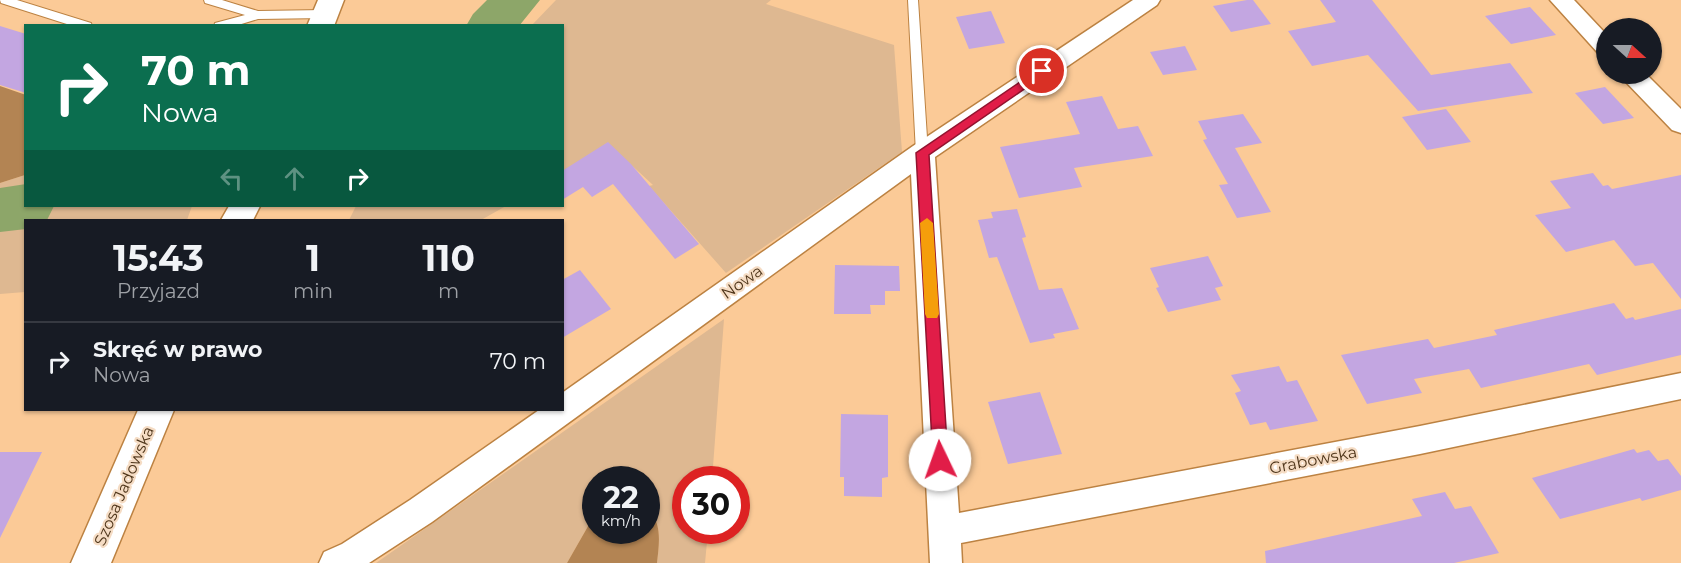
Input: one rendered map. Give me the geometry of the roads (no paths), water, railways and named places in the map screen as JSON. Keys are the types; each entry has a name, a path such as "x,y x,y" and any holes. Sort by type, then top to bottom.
{"main road":[{"name":"Szosa Jadowska","path":"91,563 156,411"}],"street":[{"name":"Nowa","path":"564,410 922,153 1149,0"},
{"path":"1561,0 1596,37"},
{"path":"1642,84 1681,124"},
{"path":"922,153 946,563"},
{"name":"Grabowska","path":"944,531 1420,440 1681,386"},
{"name":"Nowa","path":"335,563 353,555 422,512 563,411"}],"lane":[{"path":"5,0 81,24"},
{"path":"209,0 258,15"},
{"path":"913,0 922,153"},
{"path":"226,24 258,15 325,13"}],"waterway":[{"path":"492,24 516,0"},
{"path":"0,210 24,206"}]}
